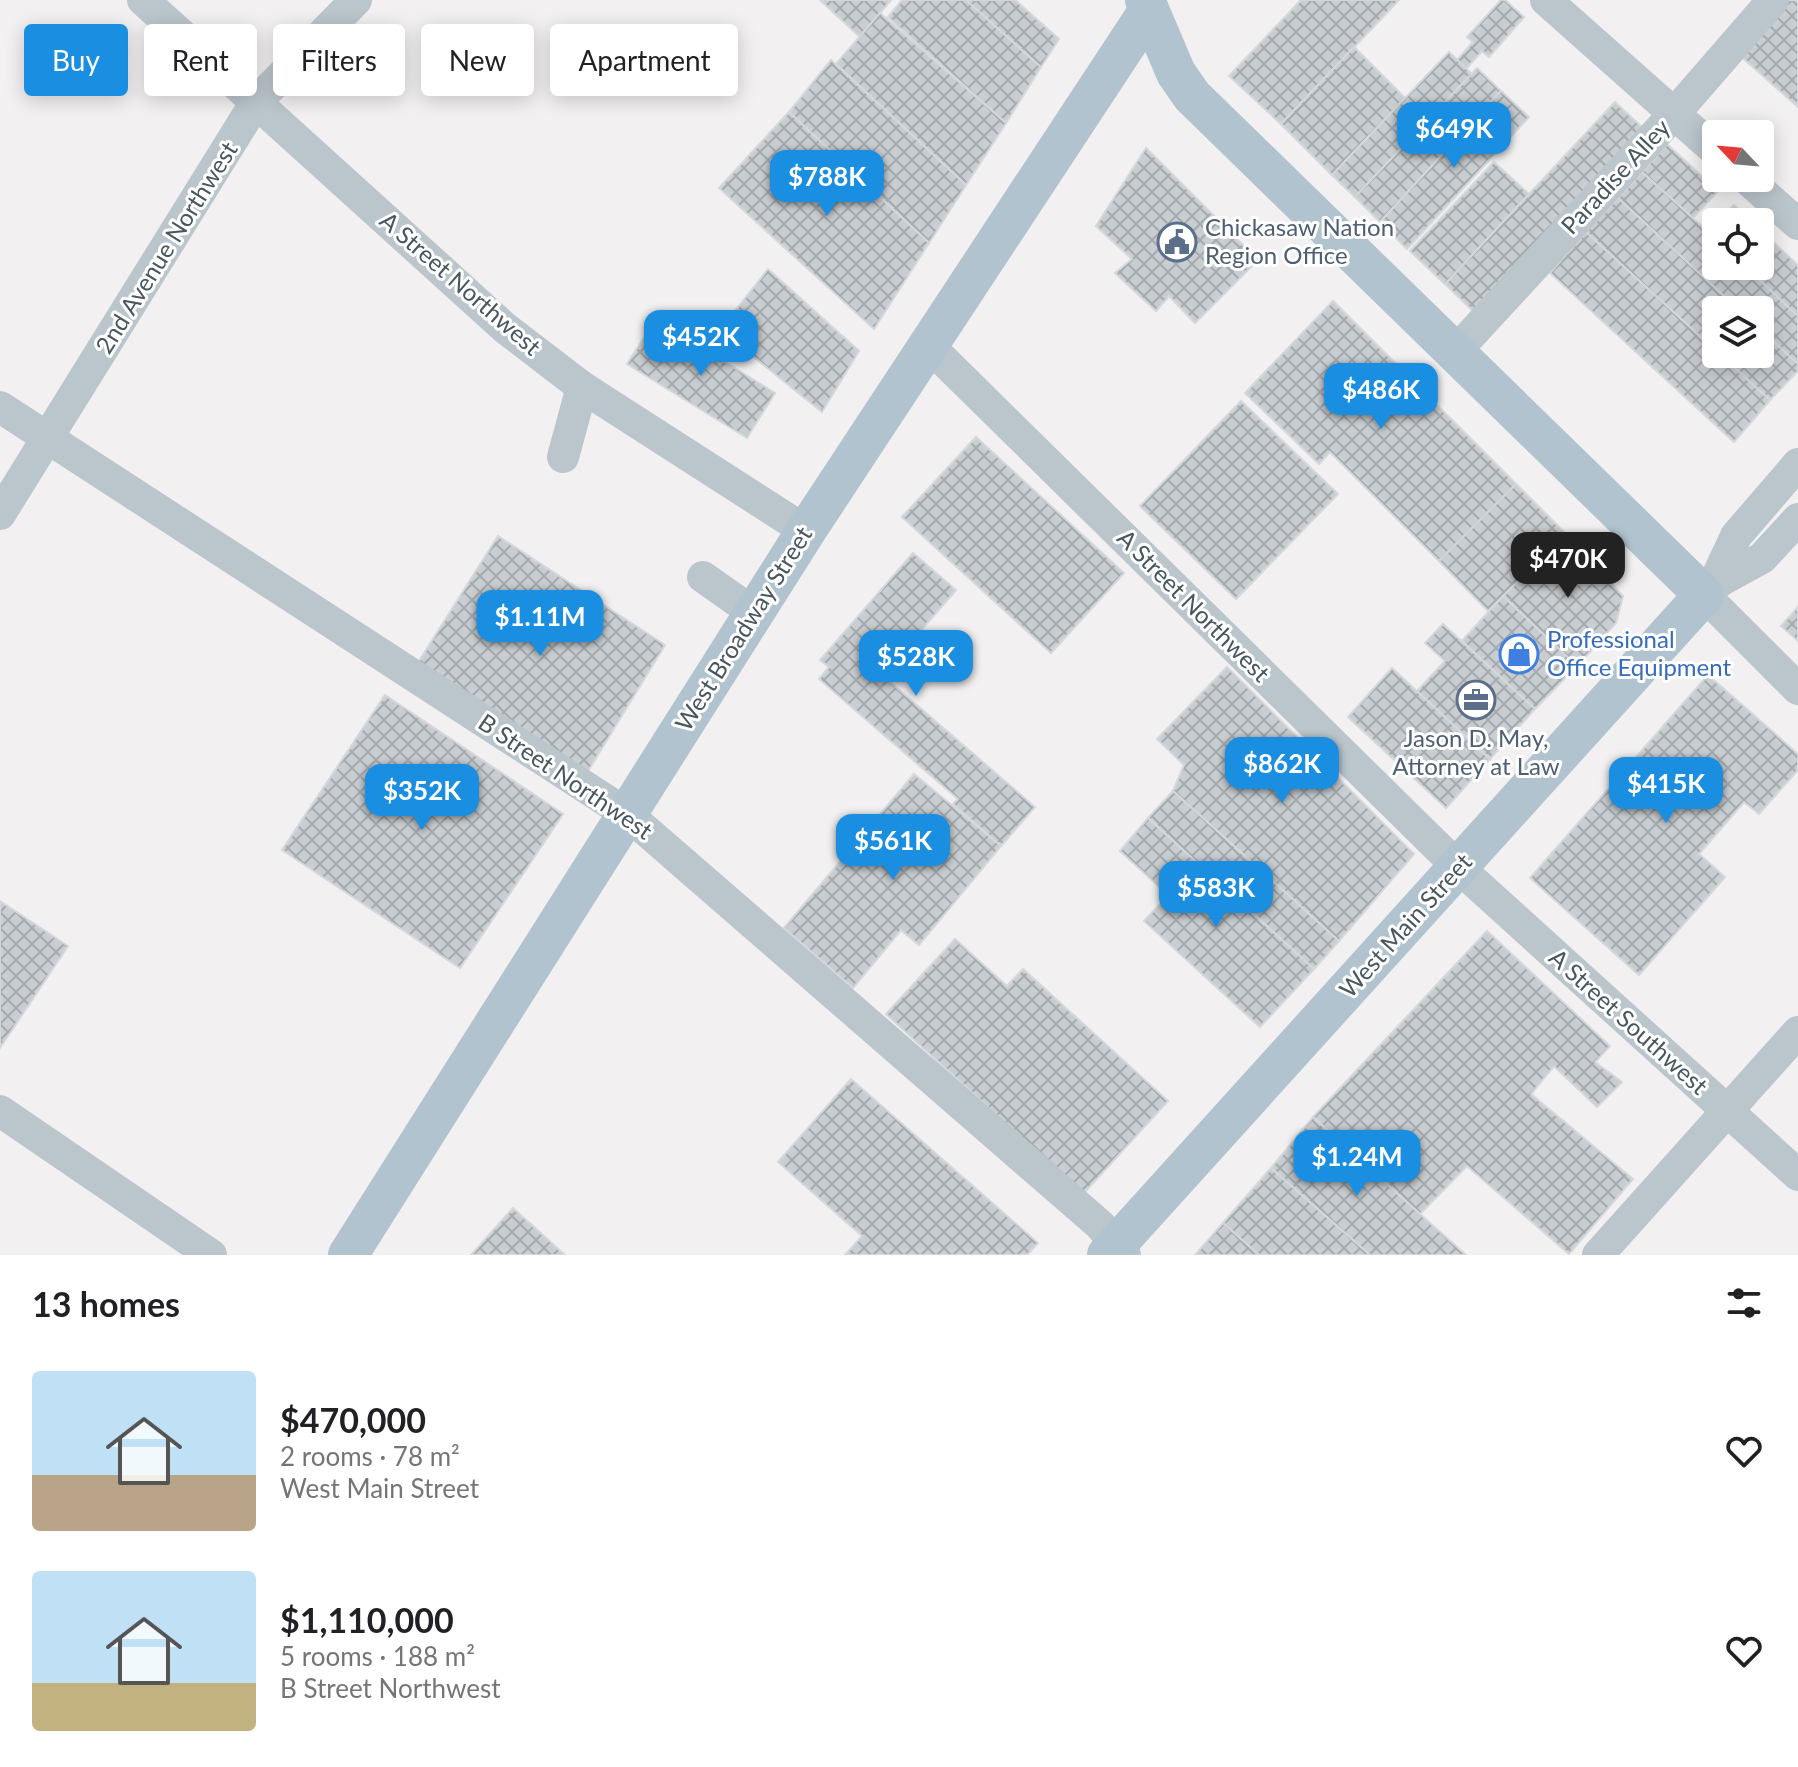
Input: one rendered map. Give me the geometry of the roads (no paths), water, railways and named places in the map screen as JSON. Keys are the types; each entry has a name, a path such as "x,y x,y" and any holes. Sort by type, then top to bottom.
{"main road":[{"name":"West Broadway Street","path":"348,1255 806,531 1150,3"},
{"path":"1150,3 1176,73 1192,96 1704,595"},
{"name":"West Main Street","path":"1116,1252 1704,595"}],"street":[{"name":"A Street Northwest","path":"143,0 505,328 582,387 806,531"},
{"name":"2nd Avenue Northwest","path":"0,514 256,102 356,0"},
{"path":"1546,0 1702,139"},
{"name":"Paradise Alley","path":"1455,352 1674,114 1773,0"},
{"path":"1762,192 1798,224"},
{"name":"A Street Northwest","path":"927,344 1459,868"},
{"path":"563,457 582,387"},
{"name":"B Street Northwest","path":"0,407 627,814 1100,1225 1116,1252"},
{"path":"1704,595 1717,577 1736,536 1798,464"},
{"path":"1704,595 1720,581 1762,558 1798,519"},
{"path":"703,577 754,613"},
{"path":"1704,595 1798,689"},
{"name":"A Street Southwest","path":"1459,868 1798,1175"},
{"path":"1598,1255 1798,1032"},
{"path":"0,1111 211,1255"}],"place":[{"name":"Chickasaw Nation Region Office","path":"1177,242"},
{"name":"Professional Office Equipment","path":"1519,654"},
{"name":"Jason D. May, Attorney at Law","path":"1476,700"}]}
